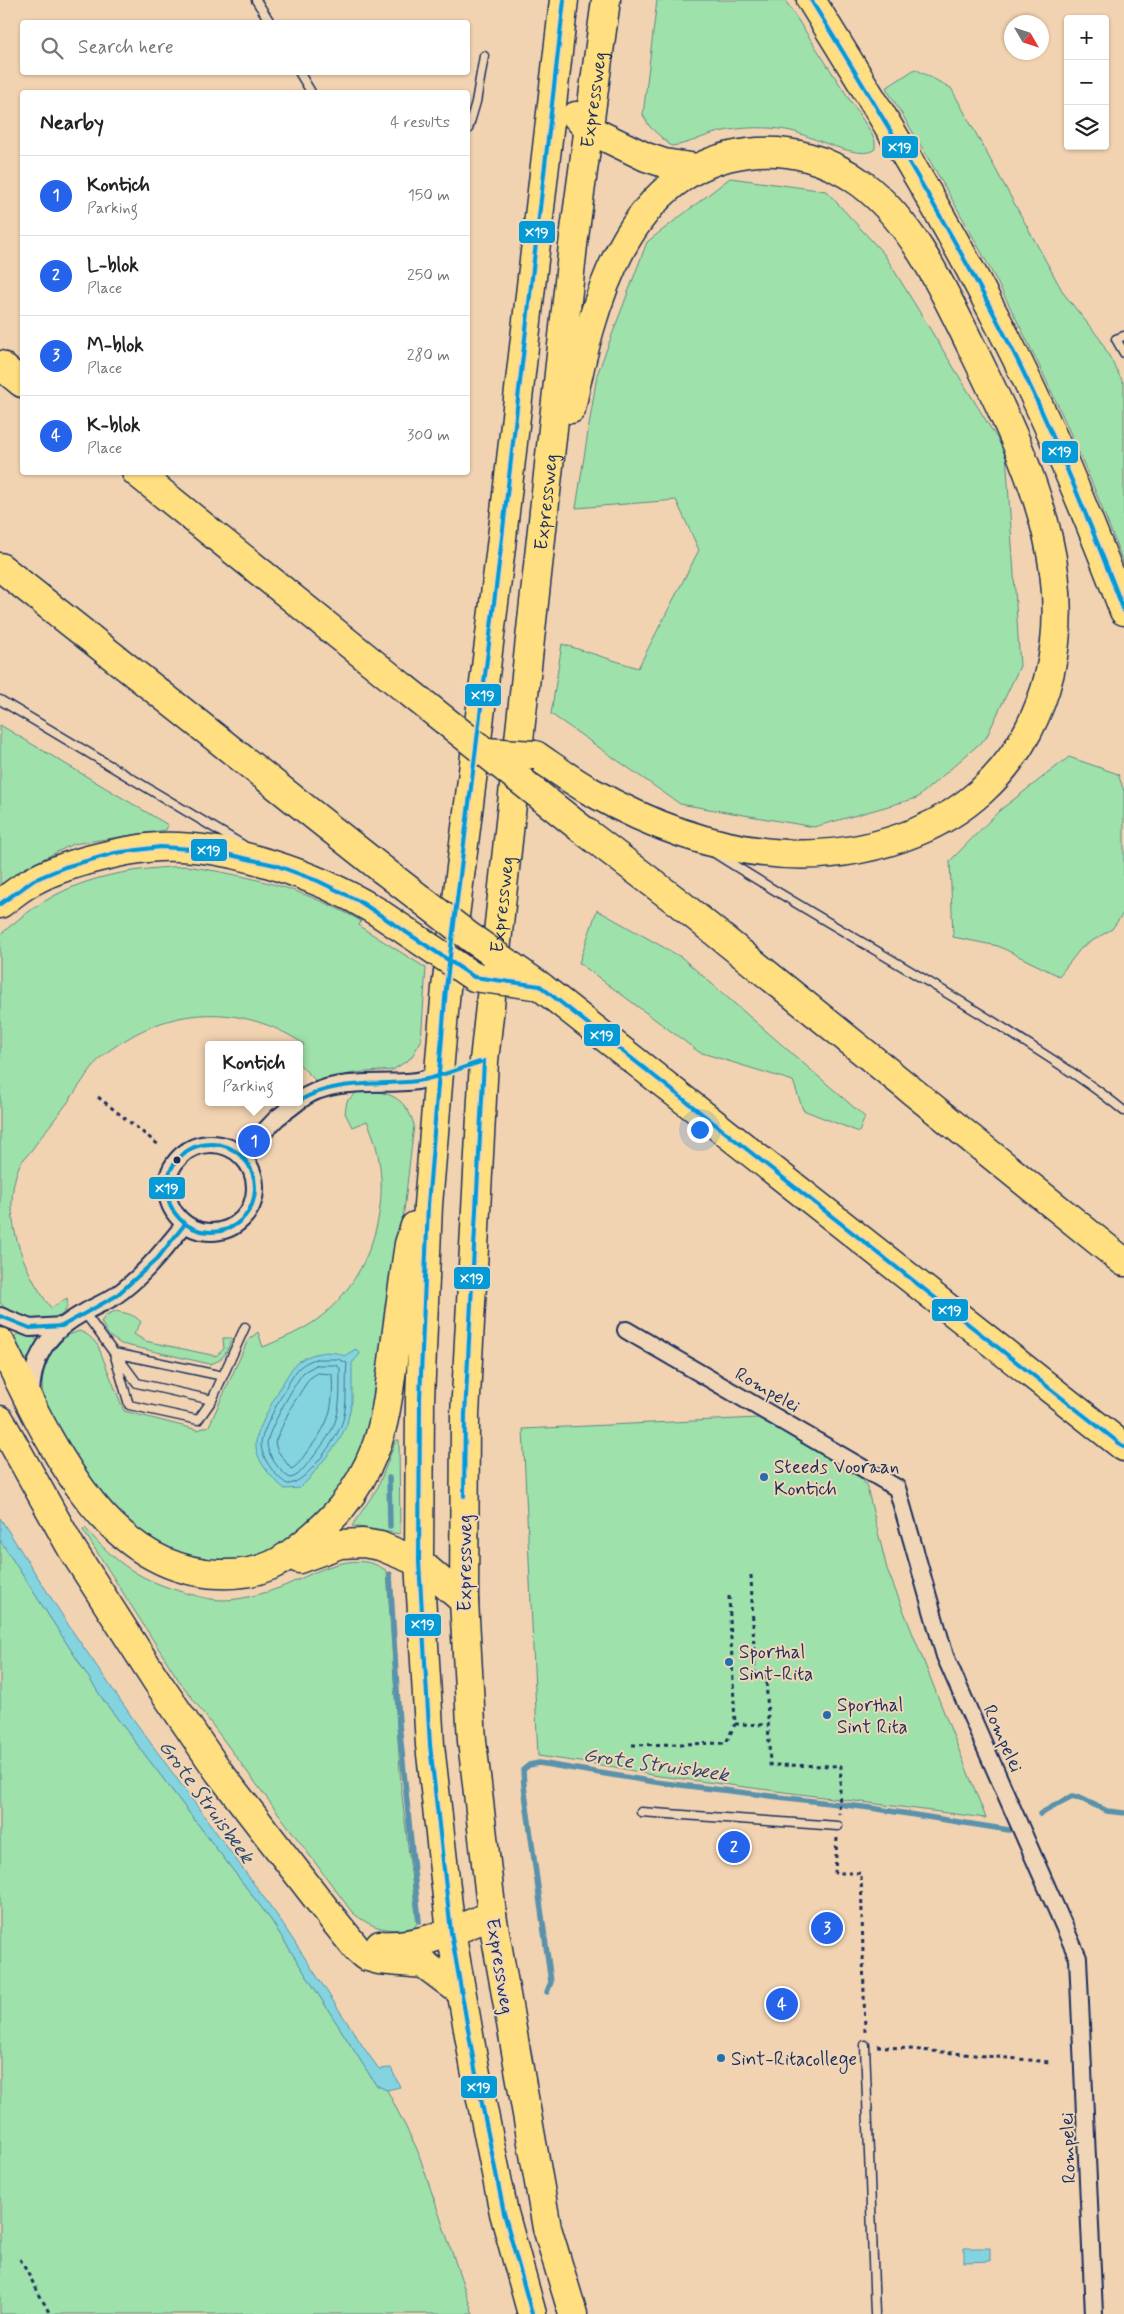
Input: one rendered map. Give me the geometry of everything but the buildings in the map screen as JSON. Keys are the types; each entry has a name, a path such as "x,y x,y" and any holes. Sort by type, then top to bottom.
{"highway":[{"name":"Expressweg","path":"532,2314 504,2213 460,1991 451,1932 430,1745 419,1562 420,1399 428,1205 446,988 555,92 564,0"},
{"name":"Expressweg","path":"572,2314 547,2228 492,1915 472,1741 464,1602 464,1415 484,1061 573,245 606,0"},
{"path":"811,0 912,164 999,324 1078,490 1124,611"},
{"path":"555,92 588,128 646,157 664,163 697,168"},
{"path":"485,752 535,755 588,790 643,818 687,836 733,847 790,855 834,854 887,844 930,826 957,812 980,794 1001,773 1018,750 1038,711 1052,670 1058,630 1056,581 1048,537 1026,463 941,286 903,226 878,198 860,182 813,158 784,151 759,151 728,155 697,168 669,188 632,229 601,290 577,378 561,461 544,519"},
{"path":"0,365 20,381"},
{"path":"140,475 404,688 686,909 1124,1262"},
{"path":"0,566 383,870 470,937 540,986 1124,1447"},
{"path":"0,904 34,880 65,867 115,853 160,847 208,850 275,865 318,880 376,911 474,976 540,986"},
{"path":"439,1073 484,1061"},
{"path":"0,1342 31,1404 77,1486 100,1512 152,1556 181,1569 210,1574 243,1574 265,1569 280,1562 312,1539 340,1511 359,1484 370,1460 386,1410 410,1237 428,1205"},
{"path":"0,1420 72,1549 156,1680 219,1772 341,1930 357,1949 366,1956 379,1960 424,1964 460,1991"},
{"path":"280,1562 298,1560 340,1544 363,1543 380,1546 419,1562 464,1602"},
{"path":"341,1930 361,1940 395,1946 419,1943 492,1915"}],"street":[{"path":"303,1099 344,1084 418,1081 439,1073"},
{"path":"242,1154 277,1118 293,1106"},
{"path":"213,1143 228,1146 242,1154 255,1177 256,1197 246,1216 234,1227 220,1232 201,1232 185,1224 170,1205 167,1190 169,1174 176,1160 194,1148 213,1143"},
{"path":"31,1404 32,1380 37,1361 42,1350 62,1326 84,1312 116,1296 157,1259 185,1224"},
{"path":"0,1316 30,1328 62,1326"},
{"name":"Rompelei","path":"626,1330 897,1488 945,1656 1078,1958 1094,2314"}],"lane":[{"path":"256,0 269,20"},
{"path":"470,122 476,102 484,56"},
{"path":"301,75 310,90"},
{"path":"1124,336 1116,339 1124,353"},
{"path":"0,700 275,865"},
{"path":"687,836 795,904 948,992 1095,1087 1124,1111"},
{"path":"84,1312 137,1383 212,1400"},
{"path":"114,1353 129,1405 198,1420 212,1400 246,1327"},
{"path":"114,1353 223,1376"},
{"path":"640,1812 838,1826"},
{"path":"865,2045 875,2314"}],"path":[{"path":"98,1097 160,1146"},
{"path":"750,1575 755,1674 766,1673 770,1765 841,1766 835,1873 861,1873 865,2045 1051,2062"},
{"path":"632,1745 726,1743 735,1724 729,1596"},
{"path":"735,1724 768,1725"},
{"path":"20,2259 50,2314"}],"green space":[{"path":"657,0 785,0 870,131 875,141 875,149 868,152 847,150 799,133 783,129 765,128 728,130 684,144 671,146 650,127 643,115"},
{"path":"915,69 951,88 1064,294 1100,339 1124,384 1124,565 1074,441 1017,321 954,203 886,88"},
{"path":"730,178 826,191 884,254 1006,453 1020,666 986,738 917,798 814,827 680,804 551,714 562,644 638,668 699,550 676,500 576,508 597,375 647,242"},
{"path":"0,725 168,825 166,830 73,844 27,867 0,885"},
{"path":"1069,757 1118,774 1124,791 1124,912 1112,929 1082,947 1059,976 998,946 953,937 950,861 1000,810"},
{"path":"187,866 277,885 318,900 361,921 359,926 426,968 421,1041 411,1058 393,1070 353,1073 317,1082 303,1068 303,1041 299,1041 263,1023 241,1018 220,1015 197,1015 175,1019 132,1036 112,1048 92,1068 19,1166 14,1184 12,1203 13,1222 23,1259 51,1308 67,1298 67,1307 57,1317 49,1320 23,1318 0,1303 0,935 43,902 65,890 110,875"},
{"path":"597,910 681,957 865,1117 859,1132 803,1110 793,1081 699,1052 579,963"},
{"path":"357,1092 377,1092 393,1096 406,1107 414,1125 396,1280 373,1429 328,1515 260,1558 217,1563 165,1550 128,1523 97,1491 57,1426 44,1400 42,1387 43,1373 51,1353 66,1336 79,1331 82,1332 90,1337 98,1346 124,1411 198,1430 209,1426 248,1340 258,1332 263,1347 309,1325 323,1315 342,1296 357,1274 369,1250 377,1225 381,1199 381,1172 376,1146 367,1121 352,1127 345,1113 347,1101"},
{"path":"115,1311 126,1313 141,1322 134,1334 145,1341 216,1356 224,1349 223,1338 232,1338 227,1351 222,1357 210,1364 121,1344 109,1336 101,1322 106,1315"},
{"path":"18,1333 32,1336 38,1341 29,1359 23,1359 13,1339"},
{"name":"Sporthal Sint-Rita","path":"758,1418 857,1471 867,1487 887,1569 986,1818 652,1775 615,1767 538,1756 523,1429"},
{"path":"396,1440 399,1440 400,1534 352,1526 378,1487"},
{"path":"85,1528 108,1552 142,1576 169,1588 213,1599 237,1599 259,1594 346,1562 360,1561 374,1564 387,1571 401,1787 417,1923 415,1927 397,1930 382,1928 359,1918 352,1912 178,1679 83,1530"},
{"path":"0,1540 104,1701 271,1920 376,2085 387,2090 417,2149 473,2314 0,2314"}],"water":[{"path":"356,1349 360,1354 352,1363 352,1401 347,1424 339,1441 300,1488 285,1489 265,1468 256,1448 258,1434 274,1400 287,1376 297,1363 319,1353 332,1352 344,1356"},
{"path":"0,1518 71,1629 136,1723 276,1914 366,2051 379,2069 391,2068 400,2087 387,2090 376,2085 271,1920 104,1701 0,1540"},
{"path":"964,2248 990,2248 990,2261 964,2262"}],"waterway":[{"path":"389,1478 390,1526"},
{"path":"390,1574 399,1723 419,1921"},
{"name":"Grote Struisbeek","path":"547,1992 551,1982 524,1786 523,1770 529,1765 539,1763 655,1782 871,1808 1009,1830"},
{"name":"Grote Struisbeek","path":"1040,1814 1072,1796 1107,1811 1124,1813"}],"transit line":[{"name":"X19","path":"532,2314 504,2213 475,2069 451,1932 430,1745 419,1562 420,1399 428,1205 446,988 500,555 564,0"},
{"name":"X19","path":"811,0 943,221 1016,357 1073,483 1124,611"},
{"name":"X19","path":"0,904 34,880 65,867 115,853 160,847 208,850 275,865 318,881 359,901 474,977 540,986 1124,1447"},
{"name":"X19","path":"464,1496 465,1415 484,1061"},
{"name":"X19","path":"303,1099 312,1094 341,1086 425,1080 480,1062"},
{"name":"X19","path":"211,1144 228,1147 236,1151 248,1163 252,1171 255,1188 252,1205 248,1213 236,1225 228,1229 211,1232 194,1229 186,1225 174,1213 170,1205 167,1188 170,1171 174,1163 186,1151 194,1147 211,1144"},
{"name":"X19","path":"0,1316 30,1328 62,1326 116,1296 157,1259 185,1224"}],"place":[{"name":"Kontich","path":"254,1141"},
{"name":"Steeds Vooraan Kontich","path":"764,1477"},
{"name":"Sporthal Sint-Rita","path":"729,1662"},
{"name":"Sporthal Sint Rita","path":"827,1715"},
{"name":"L-blok","path":"734,1847"},
{"name":"M-blok","path":"827,1928"},
{"name":"K-blok","path":"782,2004"},
{"name":"Sint-Ritacollege","path":"721,2058"}]}
